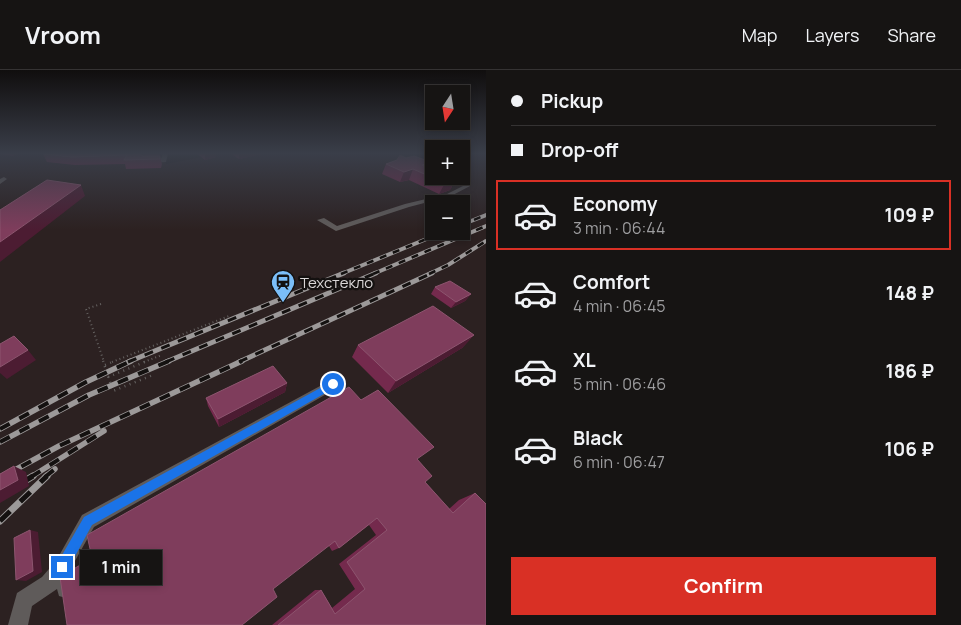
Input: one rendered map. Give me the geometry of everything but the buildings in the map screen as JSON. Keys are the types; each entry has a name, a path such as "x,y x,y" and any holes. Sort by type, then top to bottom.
{"lane":[{"path":"321,220 336,229 407,205 449,195 467,186 466,185"},
{"path":"18,625 24,600 49,584 62,567 88,521 333,384"},
{"path":"62,567 68,606"}],"path":[{"path":"102,304 86,310 113,392 153,375"},
{"path":"105,365 229,316"},
{"path":"108,377 162,355"}],"shaded area":[{"path":"0,179 425,179 425,185 470,185 470,179 486,180 486,625 0,625"}],"railway":[{"path":"470,221 486,215"},
{"path":"373,274 486,226"},
{"path":"341,274 425,240"},
{"path":"429,274 448,265 486,241"},
{"path":"128,362 344,273"},
{"path":"166,362 376,273"},
{"path":"239,362 432,273"},
{"path":"0,429 86,382 131,361"},
{"path":"0,442 89,395 169,361"},
{"path":"2,477 59,446 242,361"},
{"path":"31,477 104,431"},
{"path":"45,477 55,469"},
{"path":"0,496 33,476"},
{"path":"0,521 47,476"}],"place":[{"name":"Техстекло","path":"283,303"}],"route":[{"path":"62,567 88,521 333,384"}]}
